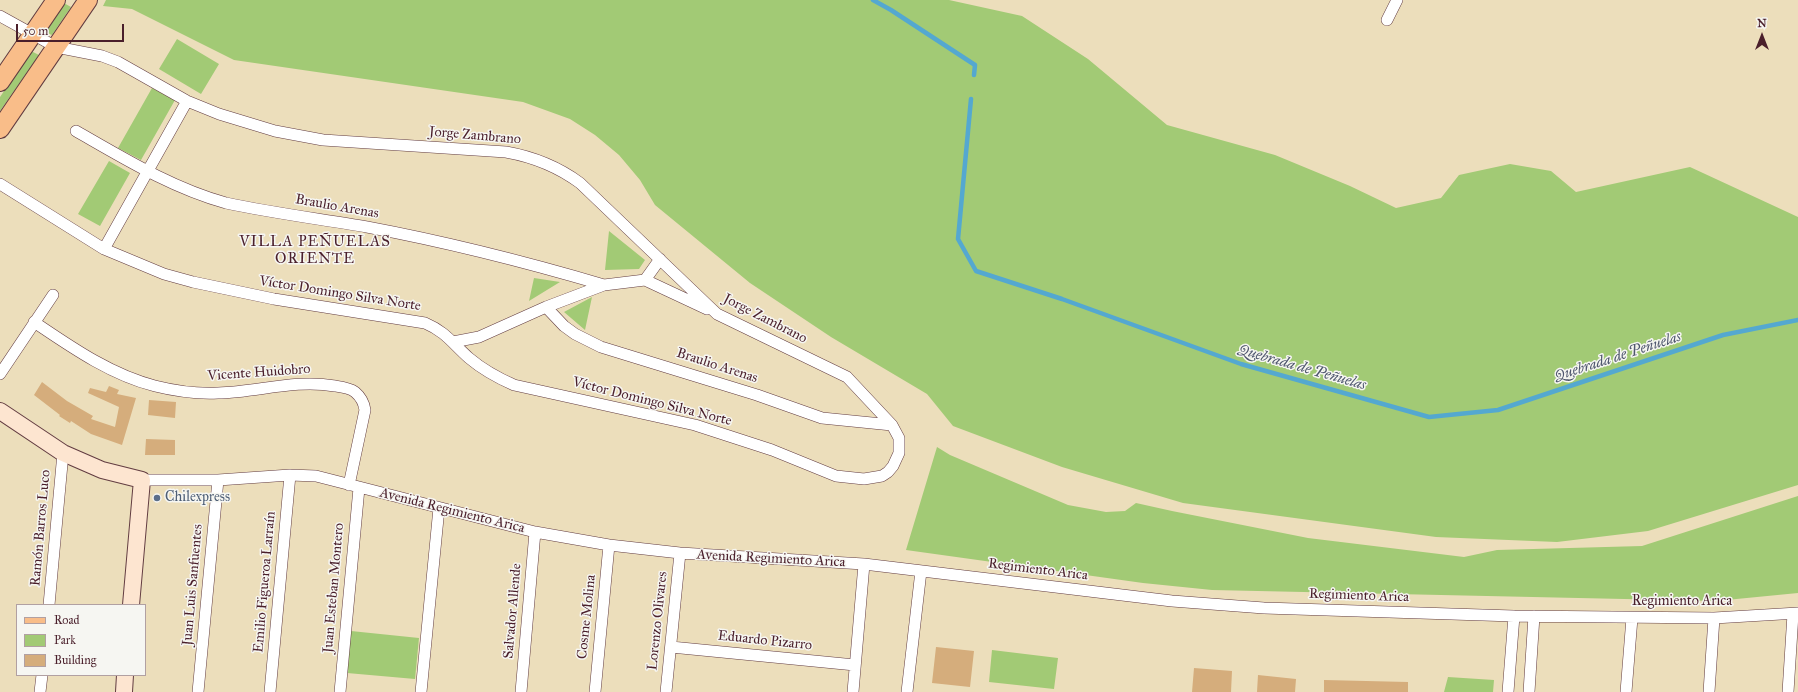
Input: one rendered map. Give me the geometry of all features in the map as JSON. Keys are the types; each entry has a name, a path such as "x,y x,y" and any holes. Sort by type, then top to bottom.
{"main road":[{"path":"0,82 56,0"},
{"path":"0,129 85,5"},
{"name":"Avenida Regimiento Arica","path":"0,411 63,453 102,470 142,480"},
{"path":"131,604 142,480"},
{"path":"124,692 125,676"}],"street":[{"path":"1387,20 1397,0"},
{"name":"Jorge Zambrano","path":"0,16 56,47 102,56 118,62 187,101 251,125 331,141 506,152 532,157 557,168 580,183 717,314 847,377 892,425 899,438 899,453 893,466 882,476"},
{"path":"104,249 187,101"},
{"name":"Braulio Arenas","path":"76,132 185,190 226,203 428,239 509,258 604,285"},
{"name":"Víctor Domingo Silva Norte","path":"0,184 104,249 143,266 193,282 274,299 425,323 442,332 478,365 489,373 514,385 695,425 772,450 836,476 855,480 882,476"},
{"path":"645,280 660,259"},
{"path":"453,342 479,336 546,307 604,285 645,280 717,314"},
{"path":"0,374 53,295"},
{"name":"Braulio Arenas","path":"546,307 559,322 575,334 601,347 750,392 822,418 892,425"},
{"name":"Vicente Huidobro","path":"34,322 83,354 137,381 156,386 195,392 218,393 306,383 348,388 355,392 364,403 365,410 354,486"},
{"name":"Ramón Barros Luco","path":"48,604 63,453"},
{"name":"Avenida Regimiento Arica","path":"142,480 218,480 290,475 316,476 535,532 609,545 680,553 864,564 921,571"},
{"name":"Emilio Figueroa Larraín","path":"270,692 290,475"},
{"name":"Juan Luis Sanfuentes","path":"198,692 218,480"},
{"name":"Juan Esteban Montero","path":"340,692 354,486"},
{"path":"421,692 439,508"},
{"name":"Salvador Allende","path":"521,692 535,532"},
{"name":"Cosme Molina","path":"595,692 609,545"},
{"name":"Lorenzo Olivares","path":"666,692 680,553"},
{"path":"853,692 864,564"},
{"path":"907,692 921,571"},
{"name":"Regimiento Arica","path":"921,571 1172,601 1264,608 1514,616 1632,618 1714,618 1796,614"},
{"path":"1788,692 1796,614"},
{"path":"1508,692 1514,616"},
{"path":"1529,692 1534,616"},
{"path":"1626,692 1632,618"},
{"path":"1709,692 1714,618"},
{"name":"Eduardo Pizarro","path":"671,647 855,665"},
{"path":"40,692 42,676"}],"green space":[{"name":"Quebrada de Peñuelas","path":"106,0 949,0 1022,16 1088,59 1167,125 1275,155 1350,186 1396,208 1441,198 1459,175 1510,164 1551,171 1576,192 1690,167 1798,217 1798,485 1648,531 1557,542 1436,537 1183,503 1062,467 953,426 927,394 831,337 750,283 655,205 640,180 619,155 595,135 570,119 523,102 234,60 132,9 103,6"},
{"path":"62,2 71,7 52,35 44,32"},
{"path":"177,39 219,64 201,94 159,69"},
{"path":"31,51 39,55 0,111 0,97"},
{"path":"152,88 175,100 141,160 118,148"},
{"path":"109,161 130,173 100,226 78,214"},
{"path":"609,231 645,260 639,269 605,270"},
{"path":"534,278 560,282 529,301"},
{"path":"592,297 585,330 564,312"},
{"path":"937,447 950,455 1068,505 1106,512 1125,511 1136,503 1308,538 1464,557 1497,550 1642,546 1798,496 1798,593 1716,601 1212,590 1143,583 906,550"},
{"path":"351,631 419,638 415,679 347,673"},
{"path":"992,650 1058,658 1054,689 989,682"},
{"path":"1448,677 1494,680 1493,692 1444,692"}],"building":[{"path":"42,382 67,401 93,416 91,419 115,427 119,407 88,393 90,388 106,392 109,386 119,390 117,394 136,398 122,445 91,434 71,421 70,423 59,416 60,415 34,395"},
{"path":"149,400 176,402 175,418 148,415"},
{"path":"146,439 175,440 175,455 145,455"},
{"path":"936,647 974,651 970,687 932,683"},
{"path":"1194,668 1232,671 1231,692 1192,692"},
{"path":"1258,675 1296,679 1295,692 1257,692"},
{"path":"1324,680 1408,682 1408,692 1324,692"}],"waterway":[{"name":"Quebrada de Peñuelas","path":"873,0 891,10 975,65 974,75"},
{"name":"Quebrada de Peñuelas","path":"971,99 958,239 976,271 1062,299 1241,364 1429,417 1498,410 1723,335 1798,320"}],"place":[{"name":"Chilexpress","path":"157,498"}],"district":[{"name":"VILLA PEÑUELAS ORIENTE","path":"315,250"}]}
